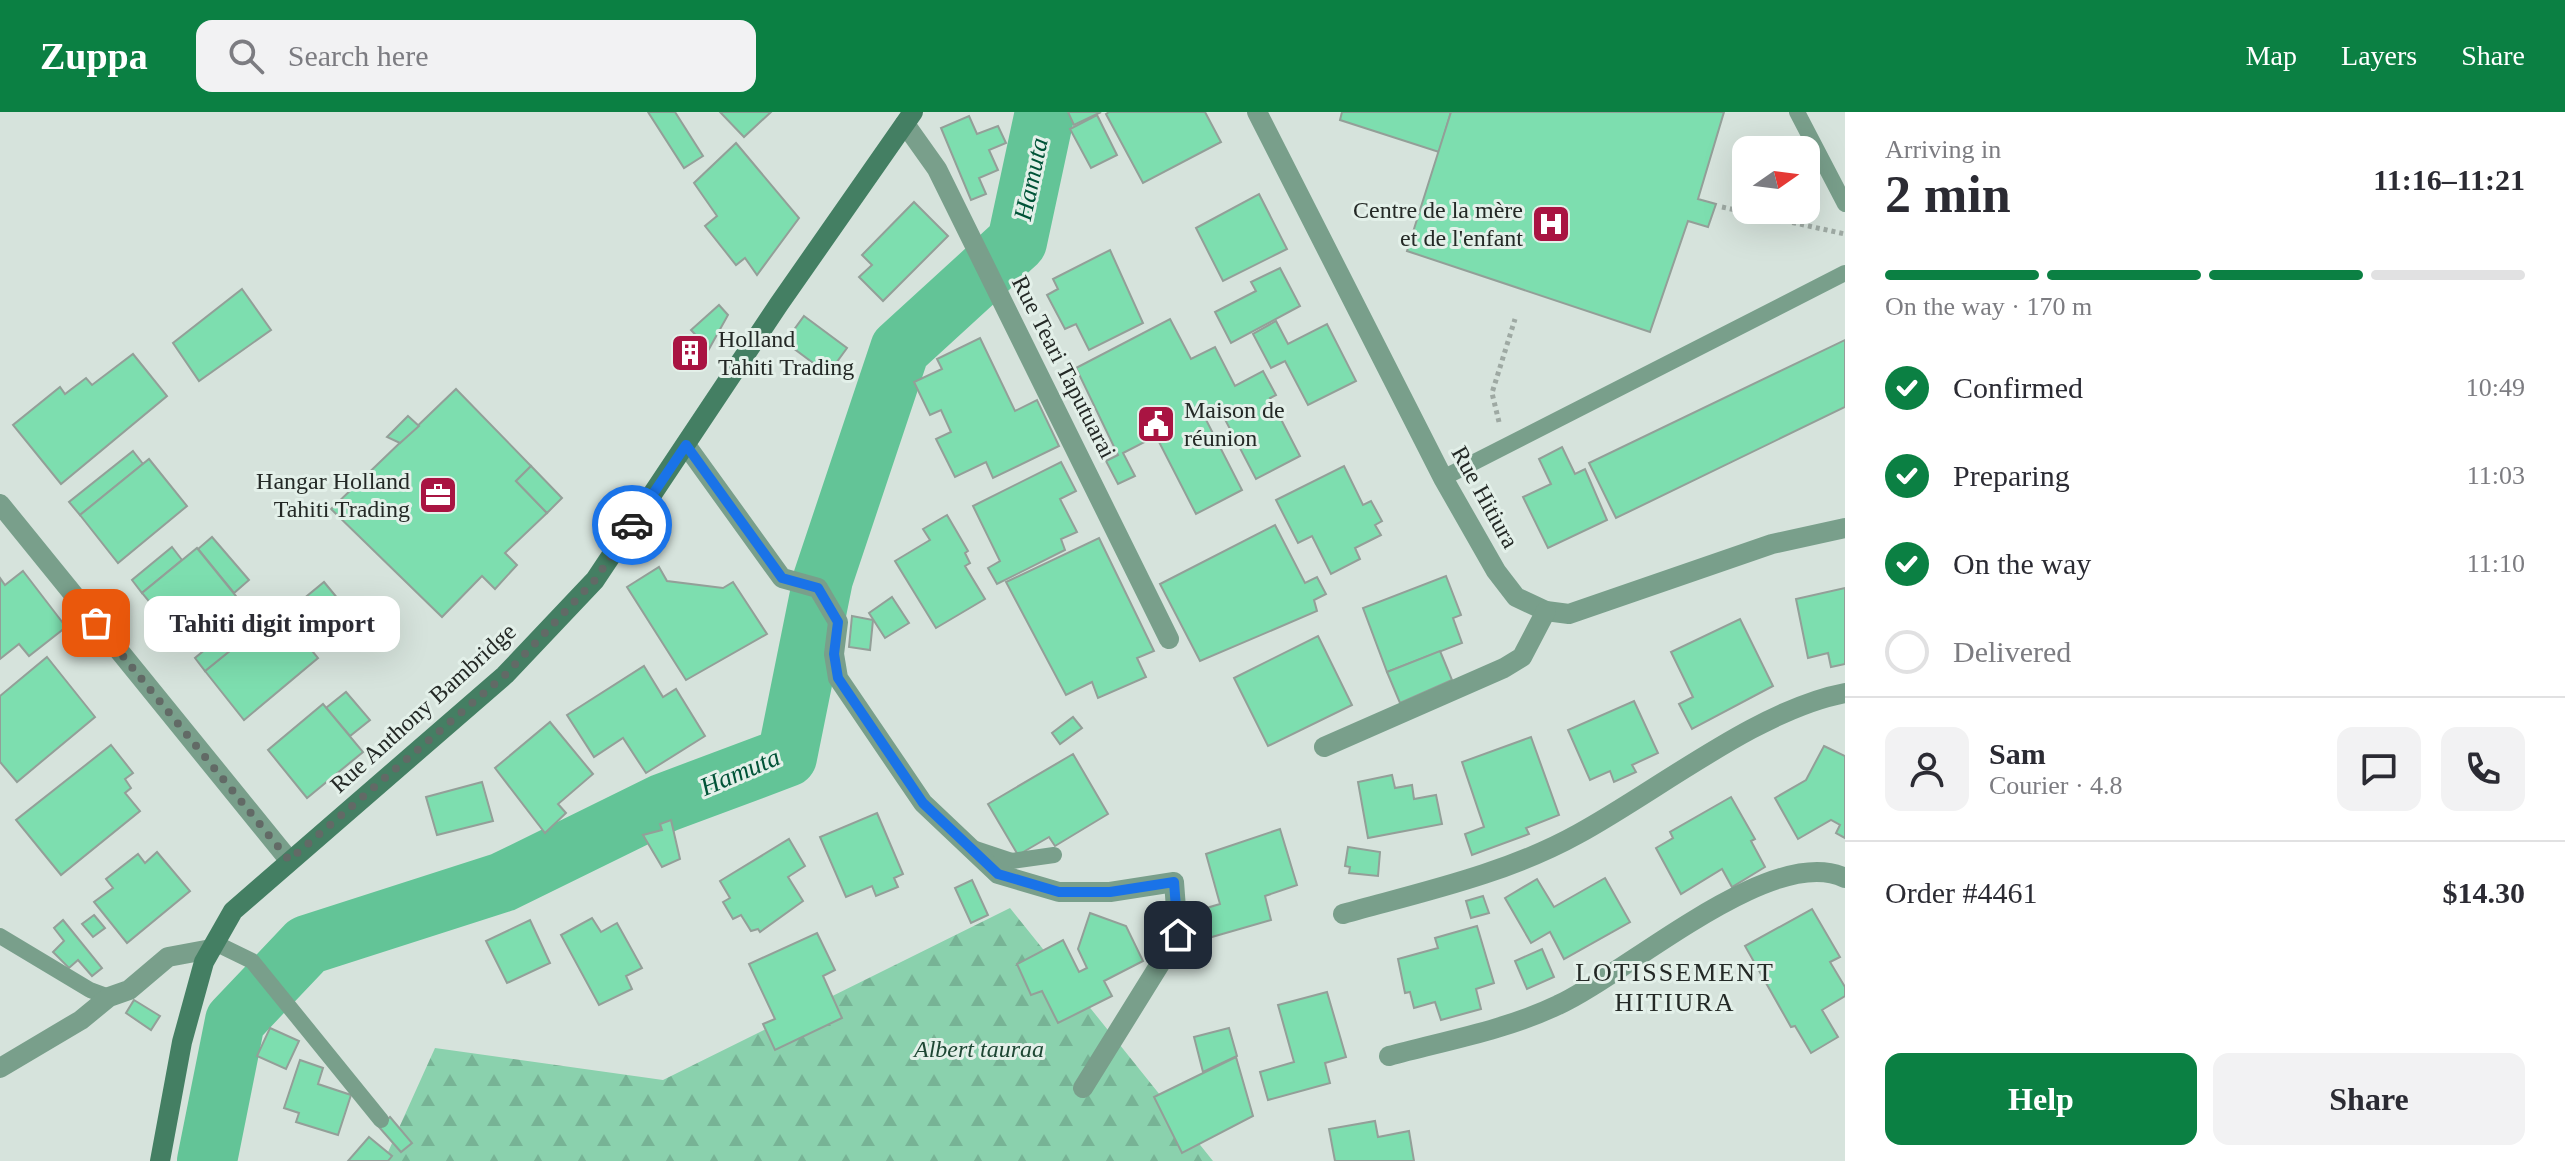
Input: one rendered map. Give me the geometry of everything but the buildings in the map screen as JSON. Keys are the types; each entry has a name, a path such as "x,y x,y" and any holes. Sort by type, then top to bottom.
{"main road":[{"name":"Rue Anthony Bambridge","path":"160,1161 182,1042 204,962 233,911 505,675 595,580 909,118"}],"street":[{"name":"Rue Hitiura","path":"1257,112 1443,478 1496,571 1516,597 1546,611"},
{"name":"Rue Teari Taputuarai","path":"909,118 1169,639"},
{"path":"686,445 782,578 818,588 838,622 834,654 838,678 923,803 951,832 998,874 1059,892 1110,892 1174,882 1178,935 1083,1088"},
{"path":"0,504 289,860"},
{"path":"1324,747 1513,662 1529,647 1546,611 1569,614 1601,606 1772,544 1845,528"},
{"path":"1343,914 1524,859 1576,836 1783,713 1823,697 1845,693"},
{"path":"1389,1056 1557,1006 1601,982 1666,935 1788,874 1819,871 1845,878"},
{"path":"0,1068 81,1020 109,997 129,990 168,957 213,946"}],"lane":[{"path":"1797,112 1845,204"},
{"path":"1443,478 1845,273"},
{"path":"951,832 980,852 1012,861 1054,855"},
{"path":"0,936 90,990 109,997"},
{"path":"213,946 252,961 381,1120"}],"path":[{"path":"1722,207 1845,234"},
{"path":"1505,447 1492,393 1515,319"}],"green space":[{"name":"Albert tauraa","path":"1010,908 1213,1161 384,1161 435,1048 663,1080"}],"waterway":[{"name":"Hamuta","path":"207,1161 235,1021 307,945 503,882 664,803 787,757 823,579 900,349 1017,242 1045,112"}],"way so far":[{"path":"96,623 289,860 404,765 505,675 595,580 632,525"}],"place":[{"name":"Centre de la mère et de l'enfant","path":"1551,224"},
{"name":"Holland Tahiti Trading","path":"690,353"},
{"name":"Maison de réunion","path":"1156,424"},
{"name":"Hangar Holland Tahiti Trading","path":"438,495"},
{"name":"Tahiti digit import","path":"96,623"}],"district":[{"name":"LOTISSEMENT HITIURA","path":"1675,987"}],"route":[{"path":"632,525 686,445 782,578 818,588 838,622 834,654 838,678 923,803 951,832 998,874 1059,892 1110,892 1174,882 1178,935"}]}
